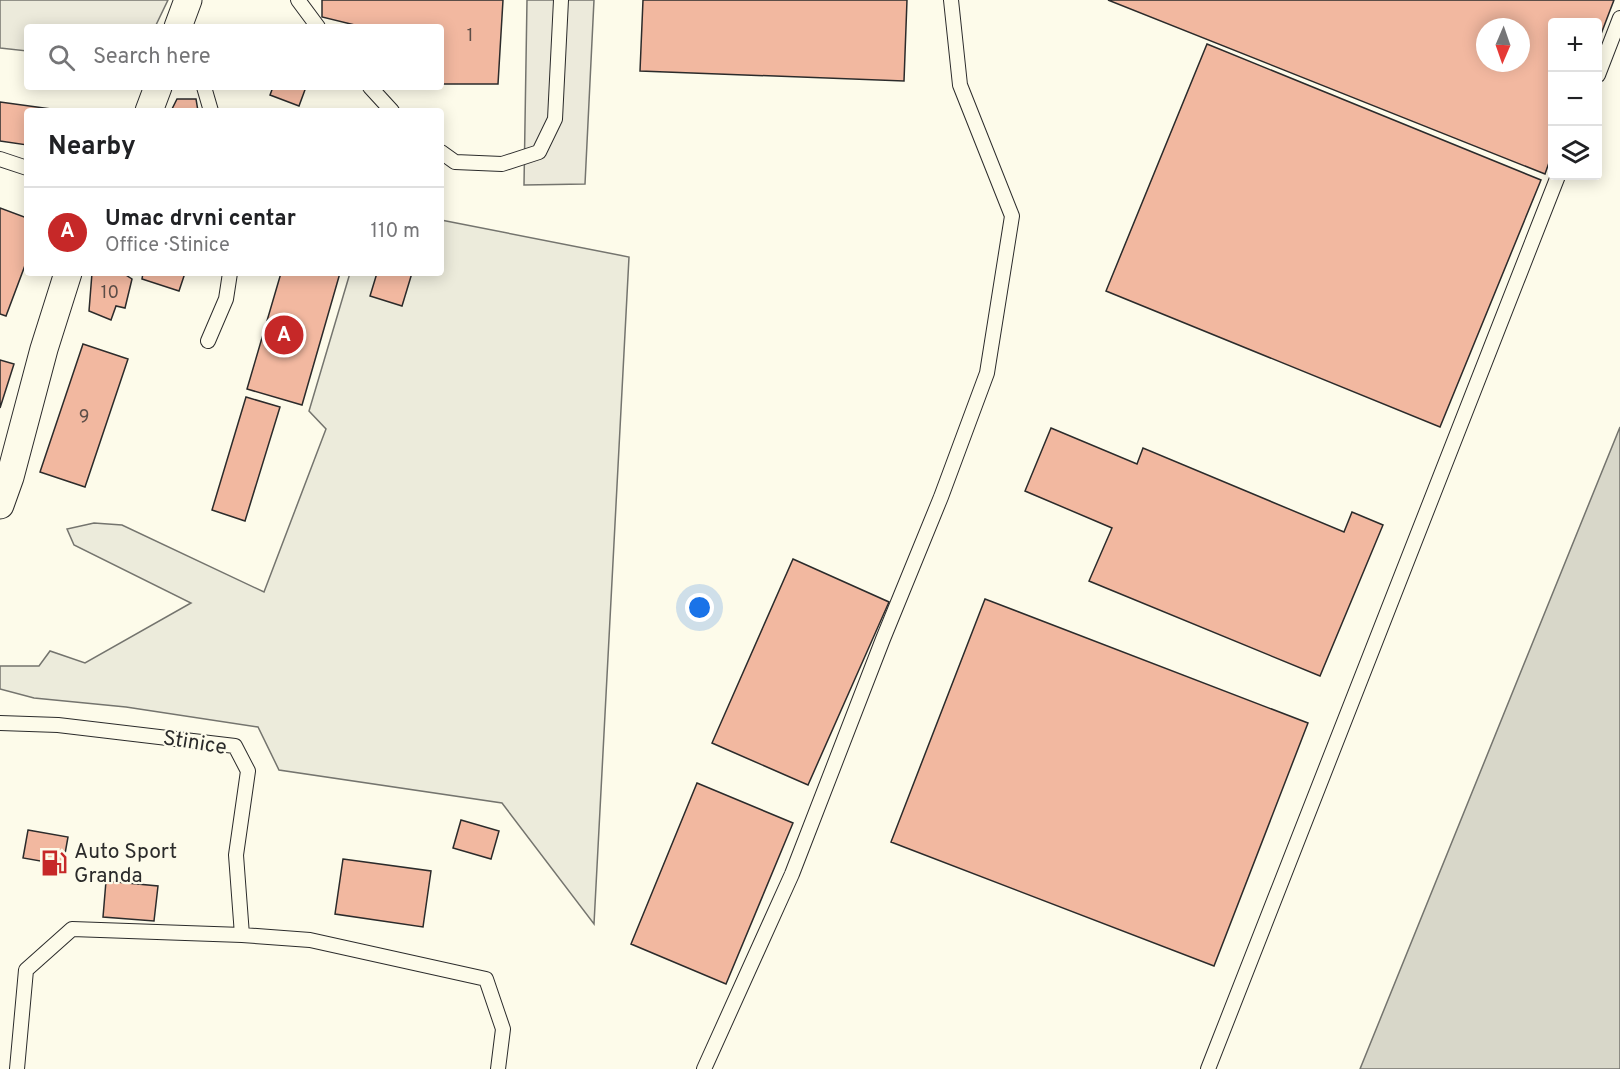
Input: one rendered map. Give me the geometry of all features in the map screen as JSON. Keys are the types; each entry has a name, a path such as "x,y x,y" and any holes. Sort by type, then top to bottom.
{"street":[{"path":"150,108 157,90"},
{"path":"0,505 67,276"}],"lane":[{"path":"298,0 316,24"},
{"path":"444,154 455,162 502,164 539,152 555,120 561,0"},
{"path":"704,1069 792,874 941,497 987,374 1012,216 960,85 951,0"},
{"path":"1599,72 1620,18"},
{"path":"205,90 210,108"},
{"path":"373,90 389,108"},
{"path":"0,159 24,167"},
{"path":"1208,1069 1556,180"},
{"path":"208,341 226,299 230,276"},
{"name":"Stinice","path":"0,723 58,725 235,746 248,771 237,855 242,934"},
{"path":"17,1069 27,970 72,929 242,934 310,940 486,979 503,1029 498,1069"}],"shaded area":[{"path":"0,0 168,0 156,24 24,24 24,51 0,48"},
{"path":"527,0 594,0 585,184 524,185"},
{"path":"444,221 629,257 594,924 502,803 279,770 258,727 126,707 34,698 0,689 0,666 39,666 50,651 85,663 191,603 74,545 67,529 94,523 122,525 264,592 326,429 309,411 349,276 444,276"},
{"path":"1620,427 1620,1069 1360,1069"}],"building":[{"path":"322,0 503,0 498,84 444,84 444,24 351,24 322,17"},
{"path":"643,0 907,0 904,81 640,71"},
{"path":"1108,0 1614,0 1602,32 1602,18 1548,18 1548,165 1545,174"},
{"path":"1207,44 1541,180 1440,427 1106,291"},
{"path":"272,90 305,90 299,106 270,95"},
{"path":"177,99 196,99 198,108 172,108"},
{"path":"0,102 44,108 24,108 24,145 0,141"},
{"path":"0,208 24,217 24,268 6,316 0,314"},
{"path":"92,276 128,276 132,279 125,308 116,306 111,320 89,311"},
{"path":"142,276 184,276 179,291 142,279"},
{"path":"280,276 339,276 302,405 247,389"},
{"path":"376,276 411,276 402,306 370,296"},
{"path":"83,344 128,359 85,487 40,472"},
{"path":"0,360 14,364 0,408"},
{"path":"246,397 280,407 245,521 212,510"},
{"path":"1051,428 1137,464 1143,448 1344,532 1352,512 1383,525 1320,676 1089,581 1112,528 1025,491"},
{"path":"793,559 889,602 808,785 712,743"},
{"path":"985,599 1308,723 1214,966 891,842"},
{"path":"697,783 793,823 726,984 631,944"},
{"path":"461,820 499,831 491,859 453,848"},
{"path":"28,830 68,837 63,865 23,858"},
{"path":"343,859 431,871 423,927 335,914"},
{"path":"106,881 158,886 154,921 103,917"}],"place":[{"name":"Umac drvni centar","path":"284,335"},
{"name":"Auto Sport Granda","path":"54,863"}]}
